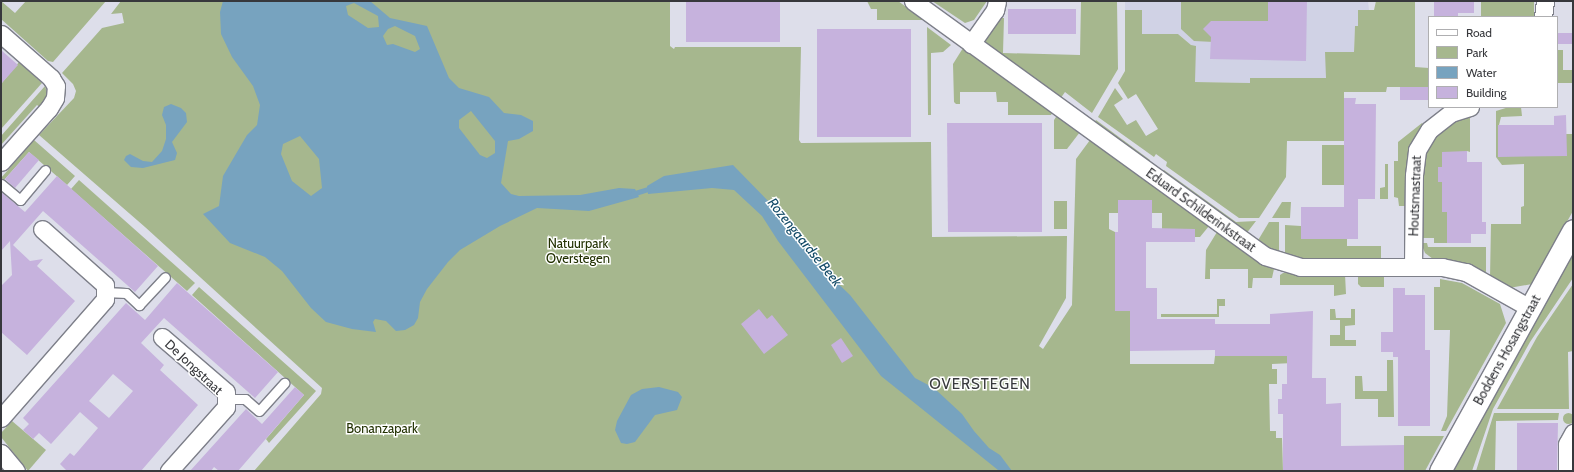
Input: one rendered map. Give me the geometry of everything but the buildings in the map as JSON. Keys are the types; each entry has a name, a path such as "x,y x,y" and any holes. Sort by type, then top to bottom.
{"street":[{"name":"Eduard Schilderinkstraat","path":"912,1 1265,256 1300,267 1442,267 1466,272 1530,308"},
{"path":"971,44 995,10 997,1"},
{"path":"1543,16 1545,1"},
{"path":"1,34 52,78 56,86 55,98 1,162"},
{"name":"Houtsmastraat","path":"1414,266 1414,174 1417,150 1429,130 1451,113 1467,108"},
{"path":"1,418 105,298 105,285 42,229"},
{"name":"Boddens Hosangstraat","path":"1440,471 1573,230"},
{"name":"De Jongstraat","path":"162,337 226,392 226,407 169,471"},
{"path":"1567,471 1567,444 1573,433"},
{"path":"1,453 16,471"}],"lane":[{"path":"1,184 20,200 44,170"},
{"path":"105,292 126,293 139,305 164,277"},
{"path":"226,399 245,399 259,411 284,383"}],"shaded area":[{"path":"1125,1 1368,1 1369,10 1358,10 1358,26 1355,26 1354,52 1326,78 1250,78 1250,83 1195,82 1191,45 1178,34 1142,34 1142,10 1125,10"}],"green space":[{"path":"1,1 15,13 26,1 106,1 53,62 48,61 1,19"},
{"name":"Natuurpark Overstegen","path":"121,1 670,1 670,46 674,49 675,47 801,47 799,140 801,143 931,142 932,237 1067,236 1066,298 1039,346 1043,349 1072,305 1076,159 1090,140 1209,226 1200,237 1195,237 1195,229 1162,229 1162,213 1152,213 1151,200 1119,200 1118,213 1109,213 1109,229 1115,232 1115,311 1130,311 1130,364 1214,364 1215,356 1293,355 1293,363 1272,364 1272,369 1277,369 1277,384 1269,384 1270,431 1276,431 1276,438 1282,438 1283,471 254,471 321,394 322,388 145,227 39,135 74,98 76,91 73,84 62,73 102,28 124,23 122,13 111,14"},
{"path":"867,1 898,1 924,20 877,20 877,9 871,9"},
{"path":"932,1 987,1 974,20 965,23"},
{"path":"1081,1 1117,1 1118,69 1092,113 1065,92 1058,102 986,44 985,37 997,18 1004,18 1003,53 1080,55"},
{"path":"1181,1 1280,1 1268,33 1214,42 1194,41 1181,29"},
{"path":"1376,1 1415,1 1415,67 1428,68 1428,87 1387,87 1386,92 1344,92 1344,141 1287,141 1286,177 1259,218 1239,218 1166,166 1167,162 1156,154 1154,157 1098,117 1115,88 1123,99 1114,105 1127,125 1136,120 1146,136 1158,129 1136,94 1128,99 1118,83 1125,71 1125,10 1142,10 1142,34 1178,34 1191,45 1196,46 1195,82 1250,83 1250,78 1326,78 1325,52 1354,52 1355,26 1358,26 1358,10 1374,10"},
{"path":"1481,1 1534,1 1534,16 1481,16"},
{"path":"927,27 951,45 943,52 931,53 931,115 928,115"},
{"path":"963,48 1054,110 1051,115 1008,115 1008,102 997,102 996,92 960,92 960,104 956,104 954,102 953,64"},
{"path":"1558,50 1563,50 1563,70 1573,70 1573,83 1558,83"},
{"path":"19,62 42,83 1,129 1,84"},
{"path":"45,86 48,95 41,108 37,105 1,145 1,136"},
{"path":"1506,108 1521,108 1522,116 1501,117 1499,125 1566,156 1566,134 1573,134 1573,211 1532,284 1509,288 1490,278 1491,224 1521,224 1521,207 1524,206 1524,164 1502,165 1496,157 1496,111"},
{"path":"1058,114 1080,132 1067,149 1054,149 1054,120"},
{"path":"1470,114 1470,152 1467,151 1457,162 1447,243 1434,243 1434,238 1421,238 1423,155 1435,135 1449,123"},
{"path":"1096,120 1150,160 1148,163 1094,123"},
{"path":"1422,123 1424,125 1408,153 1406,206 1399,206 1398,198 1394,197 1394,161 1398,161 1398,142"},
{"path":"34,140 75,176 67,185 29,152 4,180 1,178"},
{"path":"1322,145 1344,145 1344,185 1322,185"},
{"path":"1385,164 1388,164 1388,199 1380,199 1380,188 1385,187"},
{"path":"1164,170 1236,222 1256,221 1246,234 1162,173"},
{"path":"79,180 195,283 187,291 71,189"},
{"path":"1054,201 1067,201 1067,229 1054,229"},
{"path":"1282,202 1291,202 1290,218 1272,218"},
{"path":"1269,222 1279,222 1279,255 1257,242"},
{"path":"1285,225 1301,226 1347,239 1347,246 1381,246 1381,259 1299,259 1285,256"},
{"path":"1217,232 1252,258 1274,269 1272,278 1253,278 1252,288 1248,288 1248,269 1210,269 1210,279 1205,279 1206,250"},
{"path":"1421,243 1427,243 1428,247 1486,247 1486,275 1433,259 1425,253"},
{"path":"1573,252 1573,278 1530,342 1493,409 1472,471 1452,471"},
{"path":"1283,273 1345,274 1346,294 1334,296 1334,285 1280,285 1280,275"},
{"path":"1358,274 1384,274 1384,287 1361,287 1358,284"},
{"path":"1440,279 1462,283 1500,304 1506,323 1446,431 1441,431 1447,416 1450,330 1434,330 1434,287 1440,287"},
{"path":"1573,284 1573,351 1568,352 1569,409 1497,409 1537,337"},
{"path":"199,287 316,391 269,443 266,439 304,395 192,295"},
{"path":"1217,299 1225,299 1225,306 1219,306 1219,317 1161,317 1161,314 1217,314"},
{"path":"1330,309 1335,309 1336,318 1351,318 1351,309 1355,309 1355,325 1345,326 1345,340 1356,340 1356,346 1330,346 1330,335 1340,335 1340,320 1330,320"},
{"path":"1387,360 1393,360 1394,417 1378,417 1378,399 1355,399 1355,376 1362,376 1363,391 1387,391"},
{"path":"1568,412 1572,414 1574,418 1572,422 1568,424 1564,422 1562,418 1564,414"},
{"path":"1494,413 1559,413 1558,420 1496,421 1495,471 1476,471"},
{"path":"12,421 46,450 28,471 1,437 1,433"},
{"path":"1404,436 1444,436 1425,471 1404,471"}],"water":[{"path":"223,1 370,1 390,18 427,26 449,78 459,88 489,97 504,113 521,115 533,121 533,131 519,139 508,141 501,183 511,194 519,196 580,195 619,188 635,189 639,197 589,211 537,208 500,226 460,250 448,262 427,289 420,302 418,318 414,325 405,330 396,331 386,321 375,319 373,322 376,332 352,329 326,322 311,308 282,271 265,257 230,243 203,214 219,206 223,176 247,135 257,125 260,105 253,86 232,57 221,34 220,12","holes":["354,3 378,16 379,27 368,28 348,15 346,6","395,26 415,36 420,49 415,52 393,44 387,45 383,36 388,29","471,111 495,141 495,153 487,158 480,155 459,128 459,120","300,136 319,159 322,188 311,196 292,181 281,154 283,144"]},
{"path":"171,104 181,108 186,113 187,122 172,142 177,153 175,160 143,168 131,167 124,160 126,156 130,154 143,161 152,162 162,151 166,139 166,125 162,115 164,107"},
{"path":"733,165 773,206 828,274 850,295 915,378 934,388 962,414 974,431 989,448 1000,455 1012,471 998,470 881,376 778,241 762,216 734,190 712,188 648,194 647,186 664,176"},
{"path":"659,387 678,392 682,397 677,410 655,415 635,442 627,444 621,443 615,430 617,421 631,395 642,389"}],"waterway":[{"name":"Rozengaardse Beek","path":"632,194 652,188"}],"district":[{"name":"OVERSTEGEN","path":"980,385"}],"park label":[{"name":"Bonanzapark","path":"382,428"}]}
